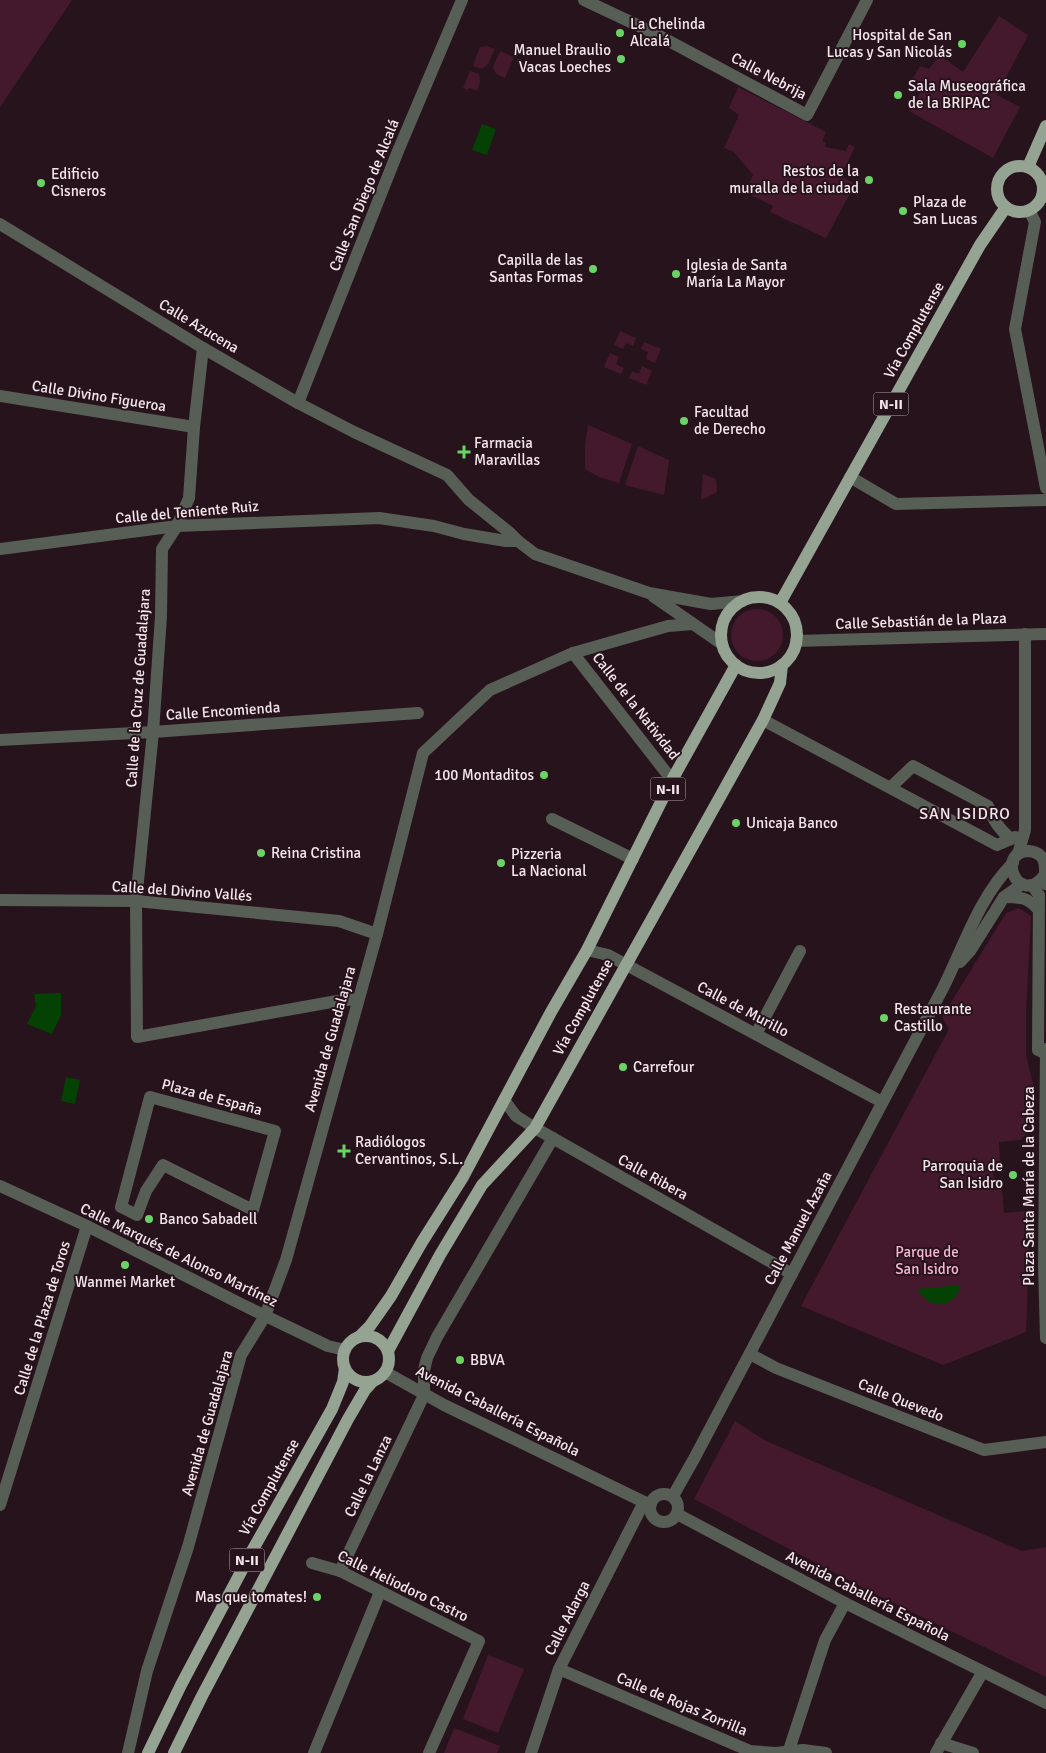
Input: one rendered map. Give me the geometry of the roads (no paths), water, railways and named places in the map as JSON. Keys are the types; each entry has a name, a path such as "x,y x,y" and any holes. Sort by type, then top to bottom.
{"main road":[{"path":"1028,167 1046,126"},
{"path":"1020,166 1028,167 1036,172 1045,189 1036,205 1029,210 1021,212 1006,207 998,194 997,186 1005,171 1012,167 1020,166"},
{"name":"Vía Complutense","path":"780,603 980,245 1006,207"},
{"path":"755,597 768,598 780,603 789,611 795,622 797,634 790,657 782,666 771,671 759,673 747,671 736,665 727,656 722,644 722,631 725,619 732,608 743,601 755,597"},
{"name":"Vía Complutense","path":"360,1336 370,1326 391,1296 463,1177 587,950 672,780 736,665"},
{"name":"Vía Complutense","path":"388,1351 440,1255 482,1185 535,1128 763,720 780,683 782,666"},
{"path":"174,1753 202,1696 364,1390 385,1372 388,1365 388,1351 380,1340 360,1336 350,1342 344,1350 345,1368 354,1378 360,1381 373,1381"},
{"name":"Vía Complutense","path":"148,1753 181,1685 247,1559 332,1409 343,1382 345,1368"}],"street":[{"name":"Calle San Diego de Alcalá","path":"298,402 398,151 462,0"},
{"name":"Calle Nebrija","path":"584,0 654,33 807,115 867,0"},
{"path":"1029,210 1035,222 1014,329 1046,488"},
{"name":"Calle Azucena","path":"0,224 203,348 298,402 354,432 447,475 469,500 518,541"},
{"name":"Calle de la Cruz de Guadalajara","path":"203,348 194,427 189,498 177,526 162,549 161,616 153,732 136,901 137,1037 358,998"},
{"name":"Calle Divino Figueroa","path":"0,396 194,427"},
{"path":"850,477 896,504 1046,500"},
{"name":"Calle del Teniente Ruiz","path":"0,549 177,526 378,518 434,526 464,534 506,541 518,541"},
{"path":"518,541 535,554 649,593 711,604 743,601"},
{"path":"649,593 722,644"},
{"path":"573,653 668,626 693,624"},
{"path":"1025,634 1025,830 1012,872 1014,877 1027,884 1039,895 1038,1050 1046,1054"},
{"name":"Calle Sebastián de la Plaza","path":"796,640 1046,634"},
{"name":"Avenida de Guadalajara","path":"128,1753 146,1672 188,1547 241,1355 265,1316 286,1260 377,934 423,753 490,690 573,653"},
{"name":"Calle de la Natividad","path":"573,653 672,780"},
{"name":"Calle Encomienda","path":"0,740 153,732 418,713"},
{"path":"763,720 997,844 1011,839 1025,830"},
{"path":"891,787 913,766 988,806 994,823 1011,839"},
{"path":"552,819 633,858"},
{"path":"1015,859 1028,851 1041,857 1045,870 1037,883 1027,884"},
{"name":"Calle Manuel Azaña","path":"673,1496 950,974 969,930 1000,876 1015,859"},
{"name":"Calle Manuel Azaña","path":"950,974 970,951 1004,897 1027,884"},
{"path":"1004,897 1022,897 1033,903 1039,910"},
{"name":"Calle del Divino Vallés","path":"0,900 136,901 339,921 377,934"},
{"name":"Calle de Murillo","path":"587,950 608,956 625,964 882,1102"},
{"path":"756,1034 800,951"},
{"name":"Plaza Santa María de la Cabeza","path":"1046,1049 1046,1338"},
{"name":"Plaza de España","path":"150,1098 275,1131 253,1210 163,1165 146,1191 137,1215 121,1206 150,1098"},
{"name":"Calle Ribera","path":"504,1100 516,1116 535,1128 792,1274"},
{"path":"424,1395 424,1370 427,1358 437,1337 552,1138"},
{"name":"Calle Marqués de Alonso Martínez","path":"0,1186 87,1226 265,1316 328,1346 344,1350"},
{"name":"Calle de la Plaza de Toros","path":"1,1500 87,1226"},
{"name":"Calle Quevedo","path":"750,1354 776,1368 984,1450 1046,1442"},
{"name":"Avenida Caballería Española","path":"385,1372 424,1395 647,1503"},
{"name":"Calle la Lanza","path":"340,1571 424,1395"},
{"path":"664,1494 673,1496 677,1501 677,1514 666,1522 659,1521 653,1517 647,1503 656,1496 664,1494"},
{"name":"Calle Adarga","path":"531,1753 559,1669 647,1503"},
{"name":"Avenida Caballería Española","path":"677,1514 845,1604 1046,1704"},
{"name":"Calle Heliodoro Castro","path":"312,1563 340,1571 479,1641 429,1753"},
{"path":"314,1753 380,1592"},
{"path":"788,1752 825,1640 845,1604"},
{"name":"Calle de Rojas Zorrilla","path":"559,1669 750,1751 776,1753 804,1750 826,1753"},
{"path":"973,1753 939,1748 982,1673"}],"place":[{"name":"La Chelinda Alcalá","path":"620,33"},
{"name":"Hospital de San Lucas y San Nicolás","path":"962,44"},
{"name":"Manuel Braulio Vacas Loeches","path":"621,59"},
{"name":"Sala Museográfica de la BRIPAC","path":"898,95"},
{"name":"Restos de la muralla de la ciudad","path":"869,180"},
{"name":"Edificio Cisneros","path":"41,183"},
{"name":"Plaza de San Lucas","path":"903,211"},
{"name":"Capilla de las Santas Formas","path":"593,269"},
{"name":"Iglesia de Santa María La Mayor","path":"676,274"},
{"name":"Facultad de Derecho","path":"684,421"},
{"name":"Farmacia Maravillas","path":"464,452"},
{"name":"100 Montaditos","path":"544,775"},
{"name":"Unicaja Banco","path":"736,823"},
{"name":"Reina Cristina","path":"261,853"},
{"name":"Pizzeria La Nacional","path":"501,863"},
{"name":"Restaurante Castillo","path":"884,1018"},
{"name":"Carrefour","path":"623,1067"},
{"name":"Radiólogos Cervantinos, S.L.","path":"344,1151"},
{"name":"Parroquia de San Isidro","path":"1013,1175"},
{"name":"Banco Sabadell","path":"149,1219"},
{"name":"Wanmei Market","path":"125,1265"},
{"name":"BBVA","path":"460,1360"},
{"name":"Mas que tomates!","path":"317,1597"}],"district":[{"name":"SAN ISIDRO","path":"965,813"}],"park label":[{"name":"Parque de San Isidro","path":"927,1260"}]}
